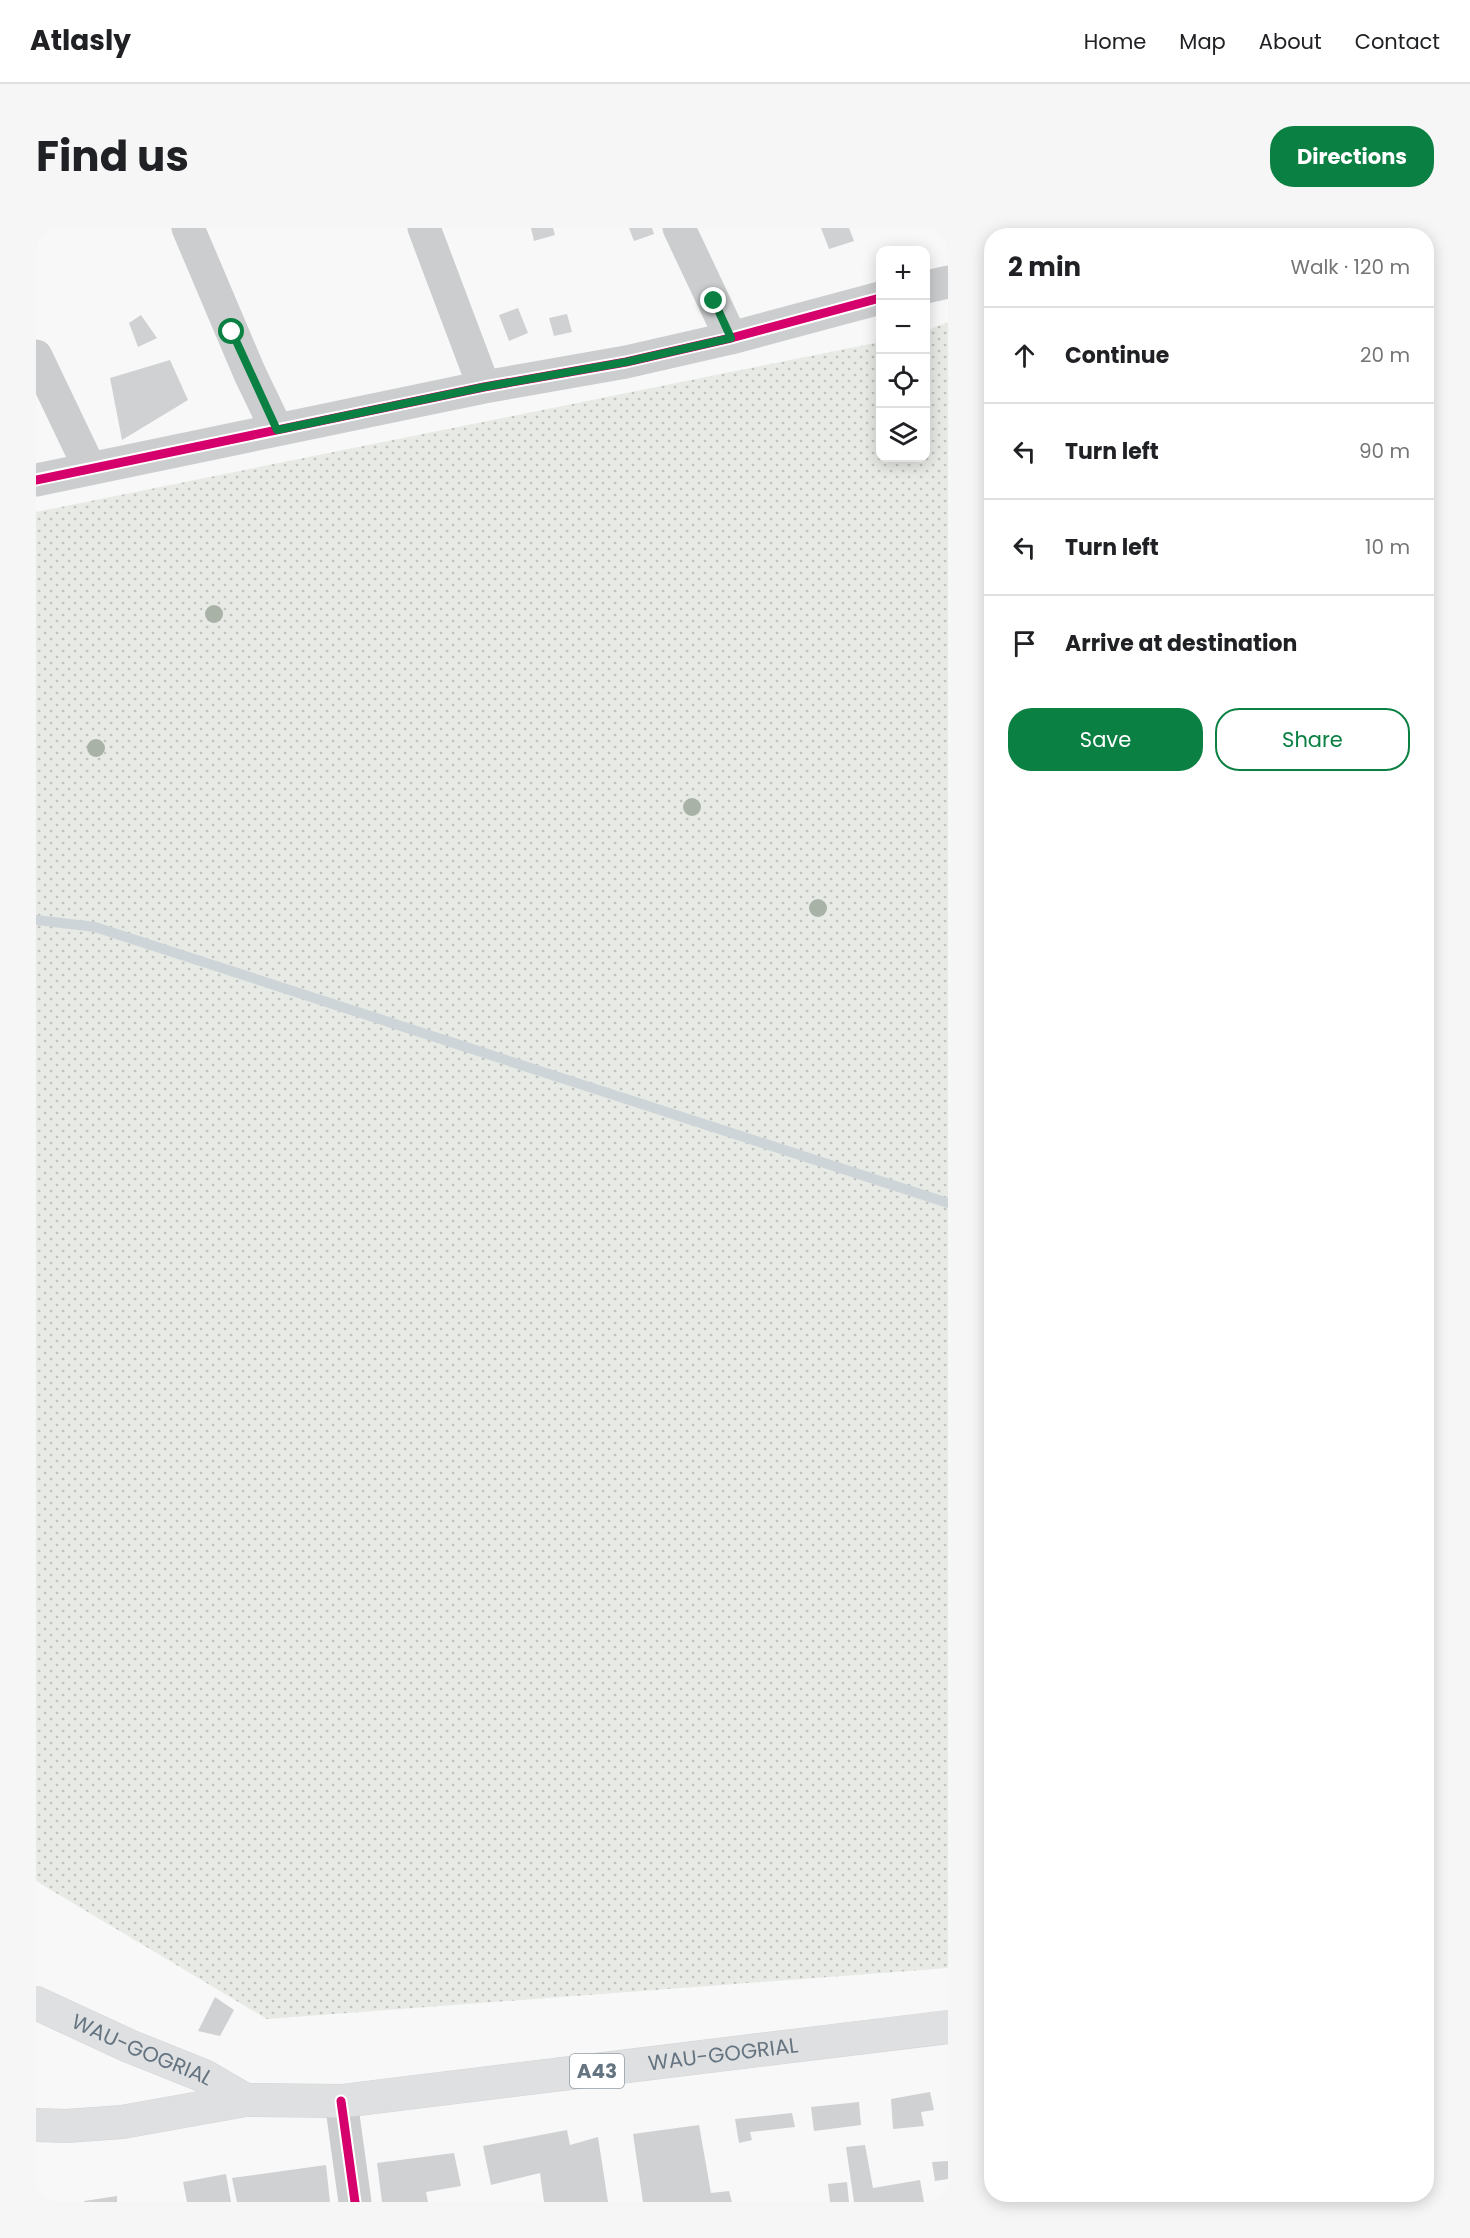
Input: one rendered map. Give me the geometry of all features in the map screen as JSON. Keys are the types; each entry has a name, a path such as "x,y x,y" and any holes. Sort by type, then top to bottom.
{"main road":[{"name":"WAU-GOGRIAL","path":"36,2003 129,2046 204,2076 245,2100"},
{"name":"WAU-GOGRIAL","path":"36,2125 66,2126 122,2122 245,2100 341,2102 948,2027"}],"street":[{"path":"188,228 250,374 277,430"},
{"path":"424,228 484,387"},
{"path":"679,228 731,338"},
{"path":"930,286 948,282"},
{"path":"36,480 484,387 626,362 731,338 876,299"},
{"path":"36,356 90,469"},
{"path":"341,2102 355,2202"}],"shaded area":[{"path":"948,322 948,1968 267,2019 36,1881 36,512 876,343 876,462 930,462 930,329"}],"building":[{"path":"531,228 553,228 555,235 534,241"},
{"path":"629,228 652,228 654,234 634,241"},
{"path":"821,228 849,228 854,241 829,249"},
{"path":"518,308 528,333 509,341 499,315"},
{"path":"567,314 572,332 554,336 549,318"},
{"path":"141,315 157,338 138,347 129,323"},
{"path":"170,360 188,400 122,440 110,378"},
{"path":"215,1997 234,2010 220,2036 198,2031"},
{"path":"930,2092 934,2110 921,2112 924,2126 893,2129 891,2099"},
{"path":"859,2102 861,2125 814,2131 811,2107"},
{"path":"792,2113 795,2127 750,2132 752,2140 739,2143 735,2119"},
{"path":"699,2125 711,2193 729,2191 732,2202 643,2202 633,2134"},
{"path":"567,2130 570,2145 598,2137 608,2202 544,2202 540,2173 491,2185 483,2146"},
{"path":"865,2145 873,2188 920,2180 924,2202 854,2202 846,2147"},
{"path":"454,2153 461,2186 426,2192 428,2202 382,2202 377,2163"},
{"path":"948,2161 948,2179 935,2181 932,2162"},
{"path":"326,2165 330,2202 237,2202 232,2178"},
{"path":"226,2174 231,2202 187,2202 183,2182"},
{"path":"847,2182 849,2202 830,2202 828,2184"},
{"path":"117,2196 117,2202 84,2202 84,2201"}],"waterway":[{"path":"36,920 95,927 948,1203"}],"cycle path":[{"path":"36,480 484,387 626,362 731,338 876,299"},
{"path":"341,2101 355,2202"}],"route":[{"path":"232,332 277,430 484,387 626,362 731,338 714,301"}]}
